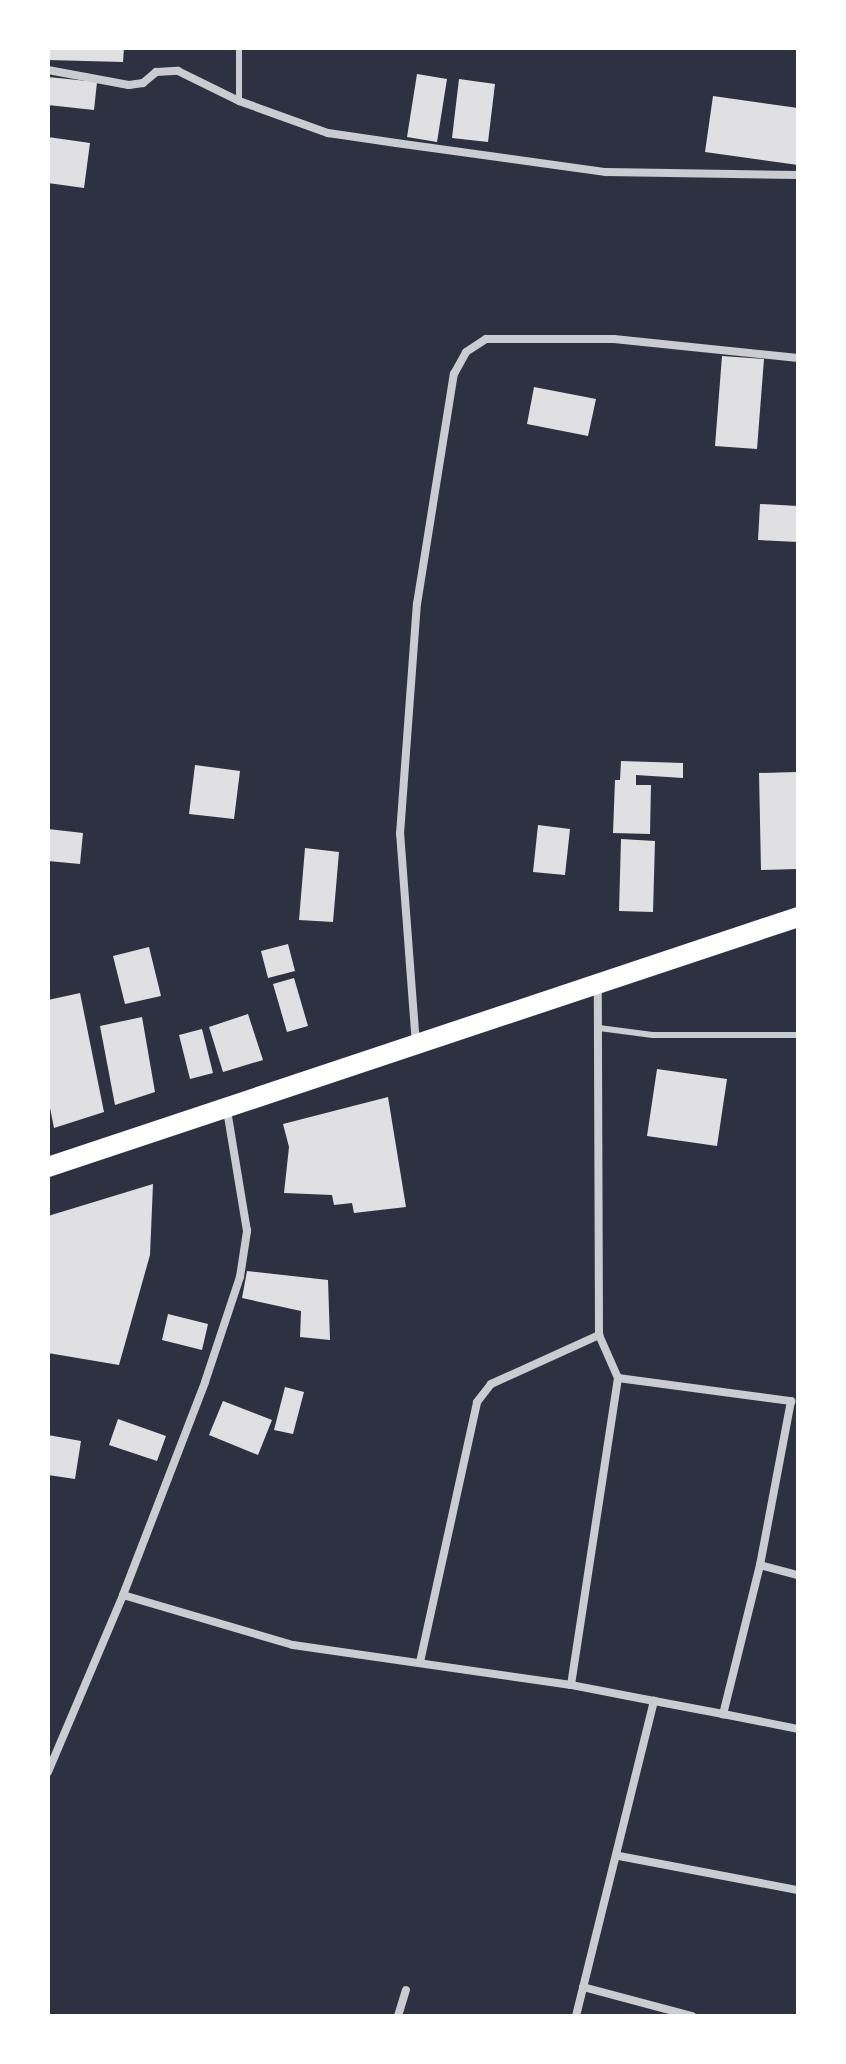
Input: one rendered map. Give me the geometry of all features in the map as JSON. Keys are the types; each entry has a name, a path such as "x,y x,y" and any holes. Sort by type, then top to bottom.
{"main road":[{"path":"48,1167 598,988 798,917"}],"street":[{"path":"48,70 129,85 143,83 156,72 178,71 239,101 328,133 606,172 798,175"},
{"path":"416,1046 401,818 417,604 448,400 466,352 486,339 614,339 798,358"},
{"path":"571,1685 618,1378 599,1335 598,988"},
{"path":"48,1772 123,1595 205,1382 240,1277 247,1231 227,1109"},
{"path":"420,1662 477,1402 491,1384 599,1335"},
{"path":"618,1378 794,1402 760,1565 723,1714"},
{"path":"760,1565 798,1575"},
{"path":"123,1595 293,1645 571,1685 798,1729"},
{"path":"576,2016 619,1856 654,1701"},
{"path":"619,1856 798,1890"},
{"path":"583,1987 692,2016"},
{"path":"398,2016 406,1990"}],"lane":[{"path":"239,48 239,101"},
{"path":"599,1028 653,1035 798,1035"}],"building":[{"path":"48,48 124,48 123,62 48,60"},
{"path":"417,74 447,79 437,142 407,137"},
{"path":"48,77 97,82 94,110 48,105"},
{"path":"459,79 495,84 488,142 452,138"},
{"path":"713,96 798,108 798,165 705,152"},
{"path":"48,137 90,143 84,188 48,183"},
{"path":"722,356 764,359 757,449 715,446"},
{"path":"534,387 596,399 588,436 527,424"},
{"path":"760,504 798,506 798,542 758,540"},
{"path":"621,761 683,763 683,778 636,775 636,785 651,785 650,834 613,833 615,780 620,780"},
{"path":"195,765 240,771 234,819 189,814"},
{"path":"796,772 798,869 761,870 759,773"},
{"path":"538,825 570,829 565,875 533,872"},
{"path":"48,829 83,833 80,864 48,861"},
{"path":"621,839 655,841 653,912 619,911"},
{"path":"305,848 339,852 333,922 299,920"},
{"path":"288,944 295,971 268,978 261,951"},
{"path":"149,947 161,996 125,1004 113,956"},
{"path":"294,978 308,1026 287,1032 273,984"},
{"path":"80,993 104,1112 54,1128 48,1098 48,1000"},
{"path":"248,1014 263,1060 223,1072 209,1027"},
{"path":"142,1017 155,1092 115,1105 100,1026"},
{"path":"202,1029 213,1073 190,1079 179,1035"},
{"path":"657,1069 727,1079 717,1146 647,1136"},
{"path":"388,1097 406,1207 354,1213 352,1203 334,1205 332,1195 284,1193 289,1147 283,1124"},
{"path":"153,1184 150,1255 119,1365 48,1353 48,1216"},
{"path":"247,1271 328,1280 330,1340 300,1337 301,1311 242,1298"},
{"path":"168,1314 208,1324 202,1350 162,1340"},
{"path":"285,1387 304,1392 293,1434 274,1430"},
{"path":"223,1401 272,1420 258,1455 209,1435"},
{"path":"118,1419 166,1436 157,1461 109,1445"},
{"path":"48,1435 81,1441 75,1479 48,1475"}]}
